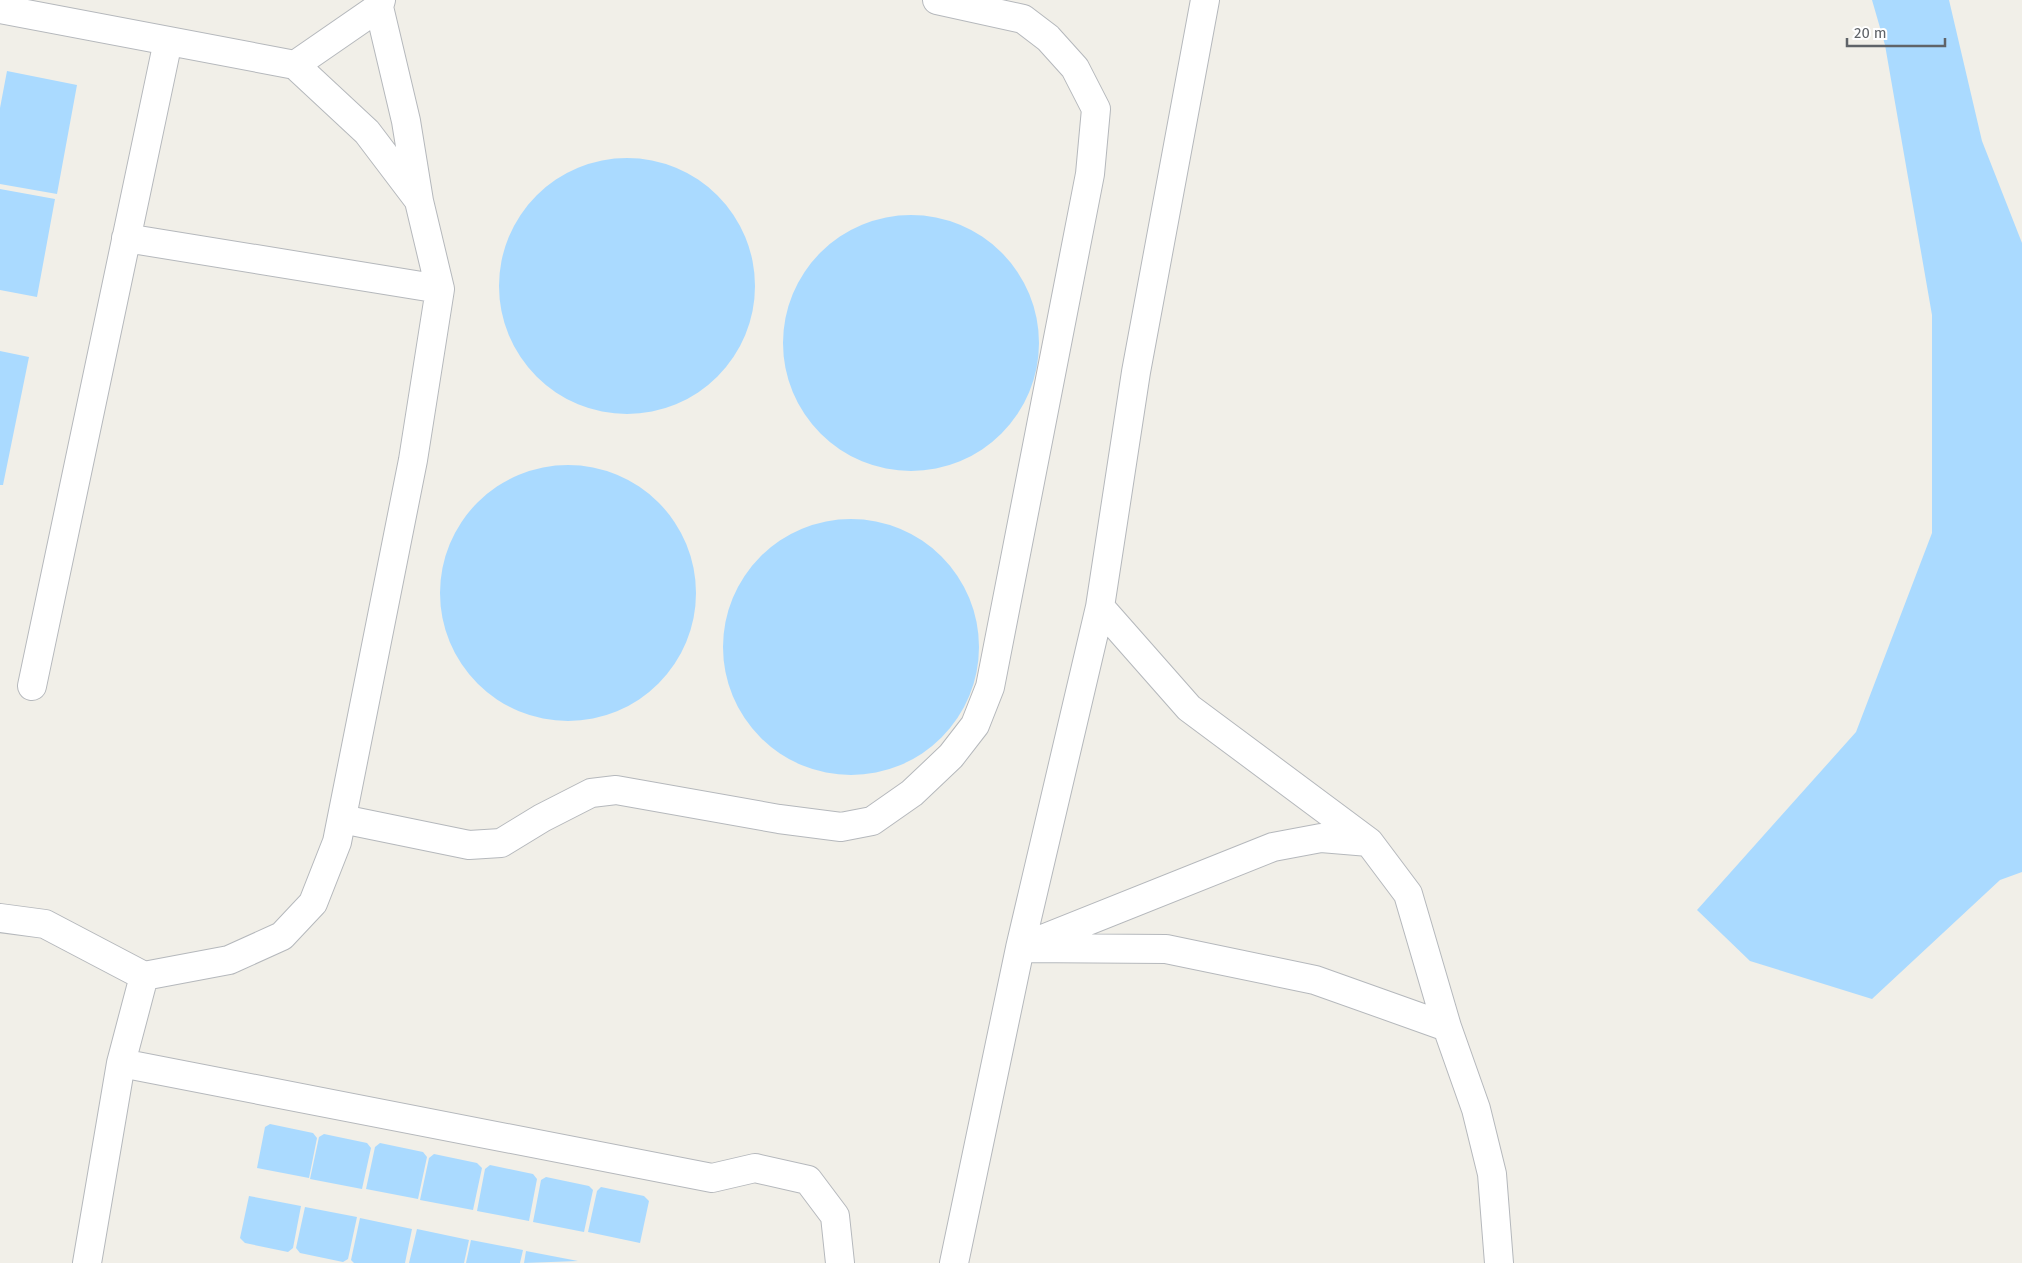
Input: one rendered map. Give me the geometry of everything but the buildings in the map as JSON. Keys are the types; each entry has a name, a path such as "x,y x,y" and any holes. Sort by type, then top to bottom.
{"lane":[{"path":"342,819 469,845 501,843 542,818 591,793 616,790 779,819 841,827 872,821 912,793 951,756 975,725 990,687 1051,380 1090,174 1096,109 1075,68 1048,38 1023,19 937,0"},
{"path":"954,1263 1020,948 1100,607 1136,372 1206,0"},
{"path":"0,918 45,924 144,976 229,960 282,936 313,902 337,842 413,460 440,288 419,201 406,121 380,4 295,65"},
{"path":"0,9 295,65 367,132 419,201"},
{"path":"32,686 168,41"},
{"path":"126,238 440,288"},
{"path":"1100,607 1189,708 1369,842 1393,871 1408,894 1447,1027 1476,1109 1492,1174 1499,1263"},
{"path":"1020,948 1272,847 1321,838 1369,842"},
{"path":"1020,948 1166,949 1315,980 1447,1027"},
{"path":"87,1263 121,1063 144,976"},
{"path":"121,1063 712,1178 755,1168 808,1180 836,1216 840,1263"}],"water":[{"path":"1872,0 1949,0 1982,141 2022,243 2022,872 2000,880 1872,999 1750,961 1697,910 1856,732 1932,533 1932,315 1885,45"},
{"path":"7,71 77,85 57,194 0,184 0,108"},
{"path":"614,158 640,158 664,163 687,173 718,195 734,215 750,249 755,273 755,299 750,323 734,357 718,377 698,393 664,409 640,414 614,414 590,409 567,399 536,377 520,357 504,323 499,299 499,273 504,249 514,226 536,195 556,179 590,163"},
{"path":"0,189 55,199 37,297 0,290"},
{"path":"898,215 924,215 948,220 971,230 1002,252 1018,272 1034,306 1039,330 1039,356 1034,380 1018,414 1002,434 982,450 948,466 924,471 898,471 874,466 851,456 820,434 804,414 788,380 783,356 783,330 788,306 798,283 820,252 840,236 874,220"},
{"path":"0,351 29,357 3,485 0,485"},
{"path":"555,465 581,465 605,470 628,480 659,502 675,522 691,556 696,580 696,606 691,630 675,664 659,684 639,700 605,716 581,721 555,721 531,716 508,706 477,684 461,664 445,630 440,606 440,580 445,556 455,533 477,502 497,486 531,470"},
{"path":"838,519 864,519 888,524 911,534 942,556 958,576 974,610 979,634 979,660 974,684 958,718 942,738 922,754 888,770 864,775 838,775 814,770 791,760 760,738 744,718 728,684 723,660 723,634 728,610 738,587 760,556 780,540 814,524"},
{"path":"270,1124 313,1133 317,1138 309,1178 257,1168 265,1127"},
{"path":"324,1134 367,1143 371,1148 362,1189 310,1179 319,1137"},
{"path":"380,1143 423,1152 427,1157 418,1199 366,1189 375,1147"},
{"path":"434,1154 477,1163 482,1168 473,1210 420,1200 429,1158"},
{"path":"490,1165 533,1174 537,1179 529,1221 477,1211 485,1169"},
{"path":"546,1177 589,1186 593,1190 584,1232 533,1222 541,1180"},
{"path":"601,1187 644,1196 649,1201 640,1243 588,1232 597,1191"},
{"path":"249,1196 301,1206 293,1248 288,1252 245,1243 240,1238"},
{"path":"305,1207 357,1217 348,1259 343,1262 300,1253 296,1248"},
{"path":"360,1218 412,1229 405,1263 354,1263 351,1260"},
{"path":"417,1229 469,1240 464,1263 409,1263"},
{"path":"471,1240 523,1250 520,1263 466,1263"},
{"path":"526,1251 578,1261 524,1263"}]}
